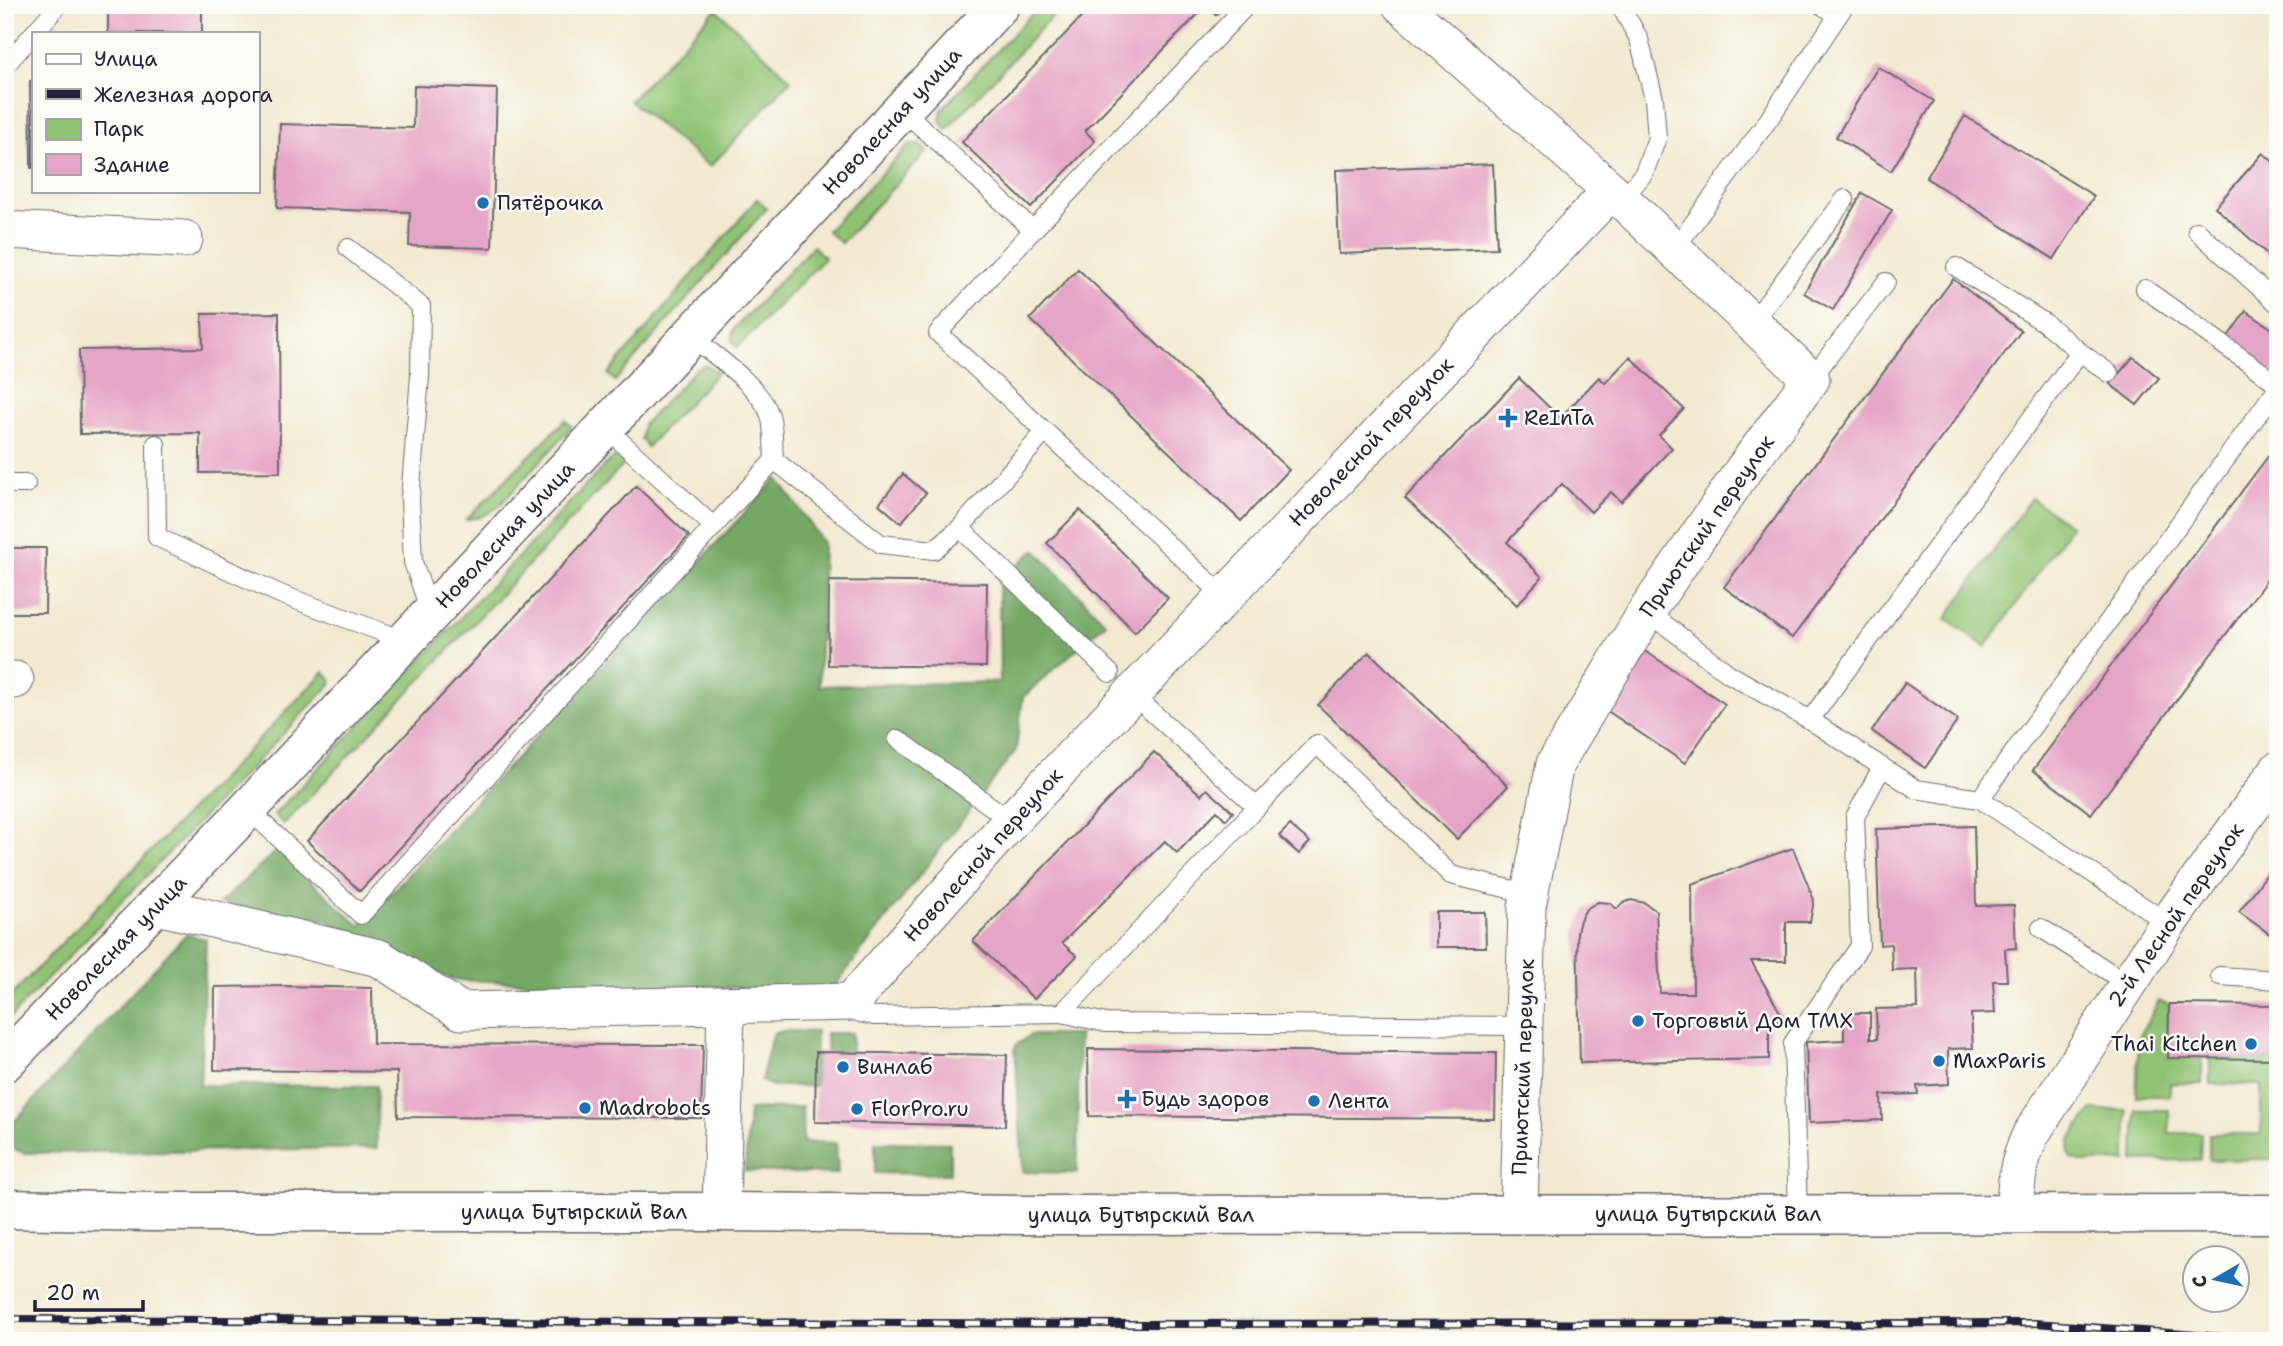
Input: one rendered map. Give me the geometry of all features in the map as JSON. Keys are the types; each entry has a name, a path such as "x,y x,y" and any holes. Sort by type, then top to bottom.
{"street":[{"name":"Новолесная улица","path":"5,1062 157,906 1000,5"},
{"path":"1401,5 1617,196 1811,379"},
{"name":"Новолесной переулок","path":"851,1002 1011,821 1121,683 1224,596 1617,196"},
{"path":"5,230 184,239"},
{"name":"Приютский переулок","path":"1519,1214 1523,1026 1530,894 1555,764 1647,611 1744,469 1811,379"},
{"name":"2-й Лесной переулок","path":"2015,1213 2015,1186 2020,1157 2031,1134 2168,923 2278,770"},
{"path":"157,906 379,958 461,1012 851,1002"},
{"path":"721,1212 726,1006"},
{"name":"улица Бутырский Вал","path":"5,1209 1028,1215 2278,1214"}],"lane":[{"path":"1224,596 938,333 1247,5"},
{"path":"1617,196 1644,173 1657,138 1654,99 1639,38 1620,5"},
{"path":"1674,250 1769,119 1841,10 1821,5"},
{"path":"34,32 55,9"},
{"path":"5,66 32,34"},
{"path":"903,110 1033,230"},
{"path":"1752,323 1845,199"},
{"path":"2197,232 2278,304"},
{"path":"156,444 157,537 280,594 419,627 410,499 420,376 421,306 348,248"},
{"path":"1956,267 2045,323 2109,373"},
{"path":"1811,379 1886,282"},
{"path":"1980,799 2278,385 2145,289"},
{"path":"692,337 733,370 762,400 771,417 775,460 881,544 934,550 960,528 1045,432"},
{"path":"1810,720 2080,352"},
{"path":"606,428 714,527"},
{"path":"248,809 361,915 775,460"},
{"path":"5,484 26,484"},
{"path":"960,528 1121,683 1256,807"},
{"path":"1647,611 1729,674 1810,720 1916,789 1980,799 2168,923"},
{"path":"898,739 1011,821"},
{"path":"1062,1013 1317,744 1451,875 1530,894"},
{"path":"1798,1214 1793,1043 1860,946 1855,817 1882,767"},
{"path":"2041,928 2128,984"},
{"path":"2220,976 2278,980"},
{"path":"851,1002 860,1013 874,1016 1062,1013 1106,1023 1523,1026"}],"green space":[{"path":"1040,5 1063,5 947,129 940,121 942,109"},
{"path":"716,9 791,80 710,167 630,101"},
{"path":"910,144 918,144 927,151 841,243 827,231"},
{"path":"757,199 767,208 615,381 608,374"},
{"path":"813,246 825,258 737,348 732,341 733,330"},
{"path":"705,365 718,372 647,447 641,439 643,425 697,368"},
{"path":"565,420 572,427 497,508 481,517 466,520"},
{"path":"617,457 626,462 284,824 274,815 611,459"},
{"path":"777,478 823,542 819,686 1000,682 999,582 1035,550 1106,623 1023,697 1016,750 831,991 453,980 327,921 220,903 277,850 360,926"},
{"path":"2031,498 2071,526 1986,647 1946,619"},
{"path":"324,672 332,683 5,1023 5,1002"},
{"path":"186,934 206,939 200,1085 376,1086 377,1148 24,1153 7,1146 13,1123"},
{"path":"2159,1001 2169,1004 2168,1058 2202,1058 2202,1084 2170,1083 2170,1096 2136,1096 2139,1037"},
{"path":"816,1032 815,1086 773,1086 761,1081 771,1039 774,1033"},
{"path":"826,1033 852,1033 852,1053 826,1052"},
{"path":"1030,1035 1079,1035 1077,1173 1023,1172 1015,1046"},
{"path":"2210,1058 2278,1059 2278,1159 2209,1160 2209,1134 2261,1134 2261,1085 2210,1084"},
{"path":"802,1107 803,1142 836,1143 838,1174 745,1171 749,1110"},
{"path":"2092,1110 2127,1110 2126,1161 2084,1162 2071,1158 2071,1139"},
{"path":"2136,1110 2169,1110 2169,1133 2201,1133 2200,1160 2134,1161"},
{"path":"875,1142 950,1143 950,1174 875,1173"}],"building":[{"path":"108,5 202,5 202,32 108,32"},
{"path":"1093,5 1225,5 1216,15 1206,6 1085,131 1095,141 1031,208 962,142"},
{"path":"1878,67 1934,101 1891,171 1836,137"},
{"path":"30,81 32,81 32,168"},
{"path":"414,86 497,89 492,248 409,246 410,212 277,208 280,124 413,128"},
{"path":"1965,116 2094,196 2054,259 1926,178"},
{"path":"2263,153 2278,166 2278,264 2215,207"},
{"path":"1493,164 1497,248 1339,254 1336,170"},
{"path":"1862,193 1892,210 1833,310 1804,293"},
{"path":"1078,269 1289,470 1241,521 1030,319"},
{"path":"1953,279 2021,331 1792,638 1724,587"},
{"path":"2246,311 2278,333 2278,366 2273,374 2225,341"},
{"path":"279,313 280,472 200,473 200,433 80,434 79,350 203,348 202,314"},
{"path":"1630,357 1684,409 1659,435 1672,448 1621,502 1611,492 1591,512 1562,484 1507,542 1542,577 1517,605 1405,498 1519,378 1560,418 1599,377 1605,383"},
{"path":"2133,357 2159,378 2137,405 2110,384"},
{"path":"2275,447 2278,449 2278,565 2091,814 2033,770"},
{"path":"903,474 926,493 901,523 879,504"},
{"path":"636,486 689,536 360,891 307,841"},
{"path":"1080,510 1168,598 1135,632 1047,543"},
{"path":"5,548 46,548 45,613 5,613"},
{"path":"829,581 987,583 986,667 828,665"},
{"path":"1645,651 1725,704 1685,763 1606,710"},
{"path":"1369,652 1508,786 1457,839 1318,705"},
{"path":"1905,683 1958,720 1925,768 1872,731"},
{"path":"1154,752 1201,795 1207,789 1233,812 1226,820 1217,811 1177,853 1165,841 1062,943 1077,956 1034,999 973,941"},
{"path":"1290,825 1310,842 1299,854 1279,836"},
{"path":"1974,826 1976,906 2014,905 2016,948 2005,949 2007,981 1993,981 1995,1013 1971,1014 1973,1048 1948,1049 1949,1084 1917,1086 1918,1094 1881,1095 1882,1120 1809,1123 1806,1042 1844,1040 1844,1013 1870,1013 1870,1039 1877,1039 1876,1009 1918,1008 1917,969 1892,970 1891,944 1880,945 1876,829"},
{"path":"1793,848 1814,900 1810,922 1786,922 1786,961 1751,961 1785,1021 1769,1021 1769,1059 1580,1063 1577,932 1586,909 1598,902 1610,903 1617,909 1631,900 1645,903 1656,911 1660,993 1693,993 1692,884"},
{"path":"2278,859 2278,940 2239,912"},
{"path":"1436,912 1485,912 1486,947 1436,947"},
{"path":"215,987 372,988 373,1044 703,1045 701,1118 398,1117 397,1072 214,1070"},
{"path":"2169,1004 2278,1005 2278,1059 2168,1058"},
{"path":"1088,1049 1496,1053 1495,1119 1089,1116"},
{"path":"816,1052 1007,1055 1005,1126 815,1122"}],"railway":[{"path":"5,1319 1135,1324 2035,1323 2278,1341"}],"place":[{"name":"Пятёрочка","path":"483,203"},
{"name":"ReInTa","path":"1508,418"},
{"name":"Торговый Дом ТМХ","path":"1638,1021"},
{"name":"Thai Kitchen","path":"2251,1044"},
{"name":"MaxParis","path":"1939,1061"},
{"name":"Винлаб","path":"843,1067"},
{"name":"Будь здоров","path":"1127,1099"},
{"name":"Лента","path":"1314,1101"},
{"name":"Madrobots","path":"585,1108"},
{"name":"FlorPro.ru","path":"857,1109"}]}
